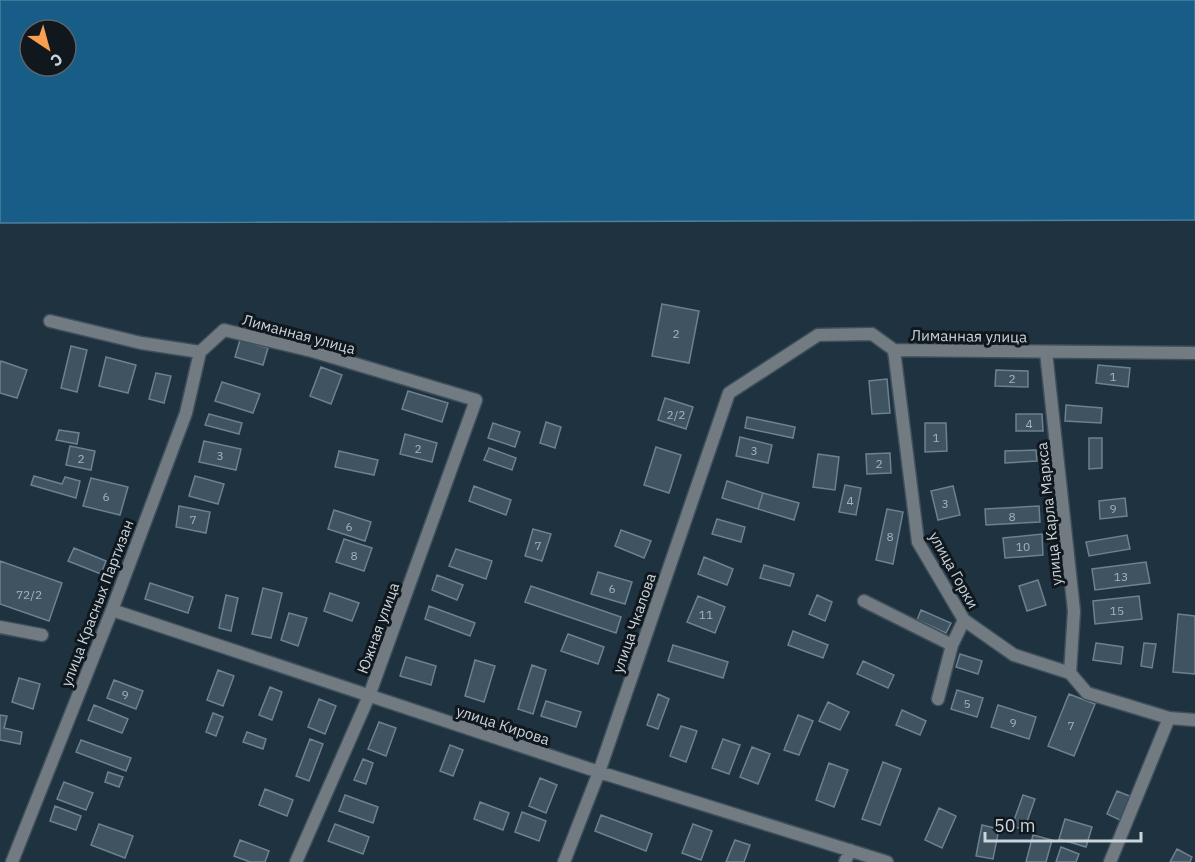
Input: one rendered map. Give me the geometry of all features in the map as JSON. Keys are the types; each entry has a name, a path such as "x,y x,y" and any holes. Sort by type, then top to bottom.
{"street":[{"path":"50,321 141,343 200,352"},
{"name":"Лиманная улица","path":"200,352 224,330 312,351 476,400"},
{"name":"Лиманная улица","path":"729,393 818,335 872,334 894,350 1195,353"},
{"name":"улица Горки","path":"894,350 918,542 964,620 1014,655 1070,672"},
{"name":"улица Красных Партизан","path":"12,862 112,610 186,413 200,352"},
{"name":"улица Карла Маркса","path":"1046,352 1074,611 1070,672"},
{"name":"улица Чкалова","path":"564,862 598,772 729,393"},
{"name":"Южная улица","path":"296,862 369,696 476,400"},
{"path":"864,601 952,645"},
{"name":"улица Кирова","path":"112,610 847,856 887,862"},
{"path":"938,699 952,645 964,620"},
{"path":"0,627 42,635"},
{"path":"1070,672 1087,693 1170,718 1195,720"},
{"path":"1110,862 1170,718"}],"water":[{"path":"0,0 1195,0 1195,220 0,223"}],"building":[{"path":"662,304 699,311 689,363 652,356"},
{"path":"240,340 268,348 263,365 235,357"},
{"path":"71,346 87,350 77,392 61,388"},
{"path":"106,357 136,365 128,393 99,386"},
{"path":"1,361 27,370 17,398 0,393"},
{"path":"1098,365 1130,368 1128,387 1096,383"},
{"path":"321,367 342,375 331,404 310,396"},
{"path":"996,370 1028,371 1028,387 995,386"},
{"path":"156,373 171,376 164,403 149,399"},
{"path":"887,379 890,413 872,414 869,381"},
{"path":"222,382 260,394 253,413 215,401"},
{"path":"408,391 448,403 442,422 402,409"},
{"path":"665,398 693,407 686,429 658,420"},
{"path":"1066,405 1102,408 1101,423 1065,421"},
{"path":"209,414 242,423 239,434 205,425"},
{"path":"1016,414 1042,414 1043,431 1016,431"},
{"path":"747,417 795,427 793,438 745,428"},
{"path":"546,422 561,427 555,448 540,443"},
{"path":"493,423 520,432 515,447 488,438"},
{"path":"925,423 946,423 947,451 925,452"},
{"path":"59,430 79,433 77,444 56,440"},
{"path":"405,434 437,443 432,462 400,454"},
{"path":"740,437 772,445 768,463 736,456"},
{"path":"1089,438 1102,438 1102,468 1089,469"},
{"path":"204,441 241,449 236,470 199,462"},
{"path":"70,446 95,451 91,470 66,465"},
{"path":"656,447 681,455 669,493 644,485"},
{"path":"489,448 516,458 512,470 484,460"},
{"path":"1036,450 1037,461 1005,463 1005,451"},
{"path":"339,451 378,460 374,475 335,467"},
{"path":"890,453 891,473 867,474 866,454"},
{"path":"818,454 839,457 835,490 813,487"},
{"path":"34,476 62,484 65,477 80,481 76,498 31,485"},
{"path":"195,476 224,484 218,504 189,496"},
{"path":"91,478 128,487 120,515 83,506"},
{"path":"727,481 763,493 758,509 722,498"},
{"path":"845,485 861,488 856,515 839,512"},
{"path":"474,486 511,500 506,515 469,501"},
{"path":"953,486 960,515 938,520 931,491"},
{"path":"763,493 799,503 794,520 758,509"},
{"path":"1125,498 1127,516 1100,519 1099,501"},
{"path":"179,506 210,512 206,533 176,527"},
{"path":"1039,506 1040,522 986,525 985,509"},
{"path":"887,509 903,512 893,564 876,560"},
{"path":"334,510 371,522 365,541 328,529"},
{"path":"717,519 745,527 741,542 712,534"},
{"path":"533,529 551,534 542,561 525,556"},
{"path":"621,530 651,541 644,558 615,546"},
{"path":"1042,534 1043,555 1005,558 1003,538"},
{"path":"1127,535 1130,549 1089,556 1086,542"},
{"path":"344,539 372,548 364,571 336,562"},
{"path":"74,548 106,561 101,574 68,561"},
{"path":"456,549 492,561 486,579 449,566"},
{"path":"704,557 733,569 727,585 698,574"},
{"path":"0,561 62,583 49,621 0,604"},
{"path":"1146,562 1150,583 1095,590 1092,569"},
{"path":"764,565 794,574 790,586 760,578"},
{"path":"598,572 632,582 625,604 591,594"},
{"path":"437,575 463,585 457,600 432,590"},
{"path":"1038,580 1046,605 1027,611 1019,586"},
{"path":"150,583 193,597 188,613 145,599"},
{"path":"531,586 621,617 616,633 525,602"},
{"path":"263,588 282,593 271,638 252,634"},
{"path":"330,593 359,603 352,621 324,611"},
{"path":"226,595 238,598 231,631 219,628"},
{"path":"817,595 832,602 825,621 809,614"},
{"path":"698,596 725,607 715,633 687,622"},
{"path":"1139,596 1142,619 1095,624 1093,601"},
{"path":"429,606 475,623 470,636 425,619"},
{"path":"921,610 951,623 946,633 917,620"},
{"path":"289,613 307,618 298,646 281,640"},
{"path":"1178,614 1195,616 1195,674 1173,672"},
{"path":"793,631 828,645 823,658 788,645"},
{"path":"568,634 604,647 598,664 561,651"},
{"path":"1096,643 1123,647 1121,664 1093,660"},
{"path":"1144,643 1156,644 1152,668 1141,666"},
{"path":"673,645 728,662 723,678 668,661"},
{"path":"960,654 982,661 978,674 956,667"},
{"path":"406,657 436,666 431,685 400,676"},
{"path":"475,660 495,666 484,702 465,696"},
{"path":"863,661 894,675 888,688 857,674"},
{"path":"532,665 546,670 533,714 518,709"},
{"path":"218,670 234,676 223,706 207,700"},
{"path":"19,678 40,684 33,709 12,702"},
{"path":"114,680 143,691 136,709 107,698"},
{"path":"270,687 282,692 272,720 259,715"},
{"path":"957,690 983,698 977,717 951,709"},
{"path":"658,694 669,699 658,729 647,725"},
{"path":"1069,694 1095,704 1074,756 1048,746"},
{"path":"319,699 336,706 325,734 308,727"},
{"path":"546,701 581,712 576,727 541,716"},
{"path":"828,702 849,712 840,730 819,721"},
{"path":"94,705 128,719 122,733 88,720"},
{"path":"998,705 1036,717 1029,739 991,727"},
{"path":"902,710 926,721 920,735 896,725"},
{"path":"213,713 223,717 216,736 206,732"},
{"path":"0,715 7,716 4,728 22,732 20,744 0,740"},
{"path":"798,715 813,721 799,755 784,750"},
{"path":"379,722 396,728 386,756 368,749"},
{"path":"681,726 697,731 686,762 670,756"},
{"path":"247,732 266,739 263,749 243,742"},
{"path":"310,739 323,744 309,781 296,776"},
{"path":"723,739 740,745 729,774 712,768"},
{"path":"81,740 131,758 126,771 76,752"},
{"path":"450,745 463,750 453,776 440,771"},
{"path":"752,747 770,754 758,784 740,777"},
{"path":"363,759 373,763 366,784 354,780"},
{"path":"883,762 901,769 880,825 862,819"},
{"path":"829,763 848,770 834,807 816,800"},
{"path":"108,772 123,777 119,787 105,782"},
{"path":"540,778 557,785 546,813 529,806"},
{"path":"64,782 93,793 86,810 57,799"},
{"path":"265,789 293,800 287,816 259,805"},
{"path":"1117,791 1132,797 1122,821 1107,814"},
{"path":"345,795 378,807 373,823 339,811"},
{"path":"1023,795 1035,799 1024,830 1012,826"},
{"path":"480,802 509,813 503,830 474,819"},
{"path":"55,806 81,816 76,830 50,821"},
{"path":"939,808 956,816 942,848 925,840"},
{"path":"522,812 546,821 539,841 515,832"},
{"path":"601,815 652,834 646,851 595,831"},
{"path":"1065,819 1092,827 1086,847 1059,839"},
{"path":"99,824 133,836 125,858 91,845"},
{"path":"335,824 369,837 363,854 328,841"},
{"path":"693,824 712,831 701,860 682,853"},
{"path":"982,825 999,829 993,859 976,856"},
{"path":"1033,835 1052,840 1046,862 1026,862"},
{"path":"240,840 269,851 265,862 250,862 234,856"},
{"path":"735,840 750,845 744,862 726,862"},
{"path":"1061,847 1079,854 1076,862 1056,862"},
{"path":"1177,849 1192,857 1190,862 1170,862"}]}
